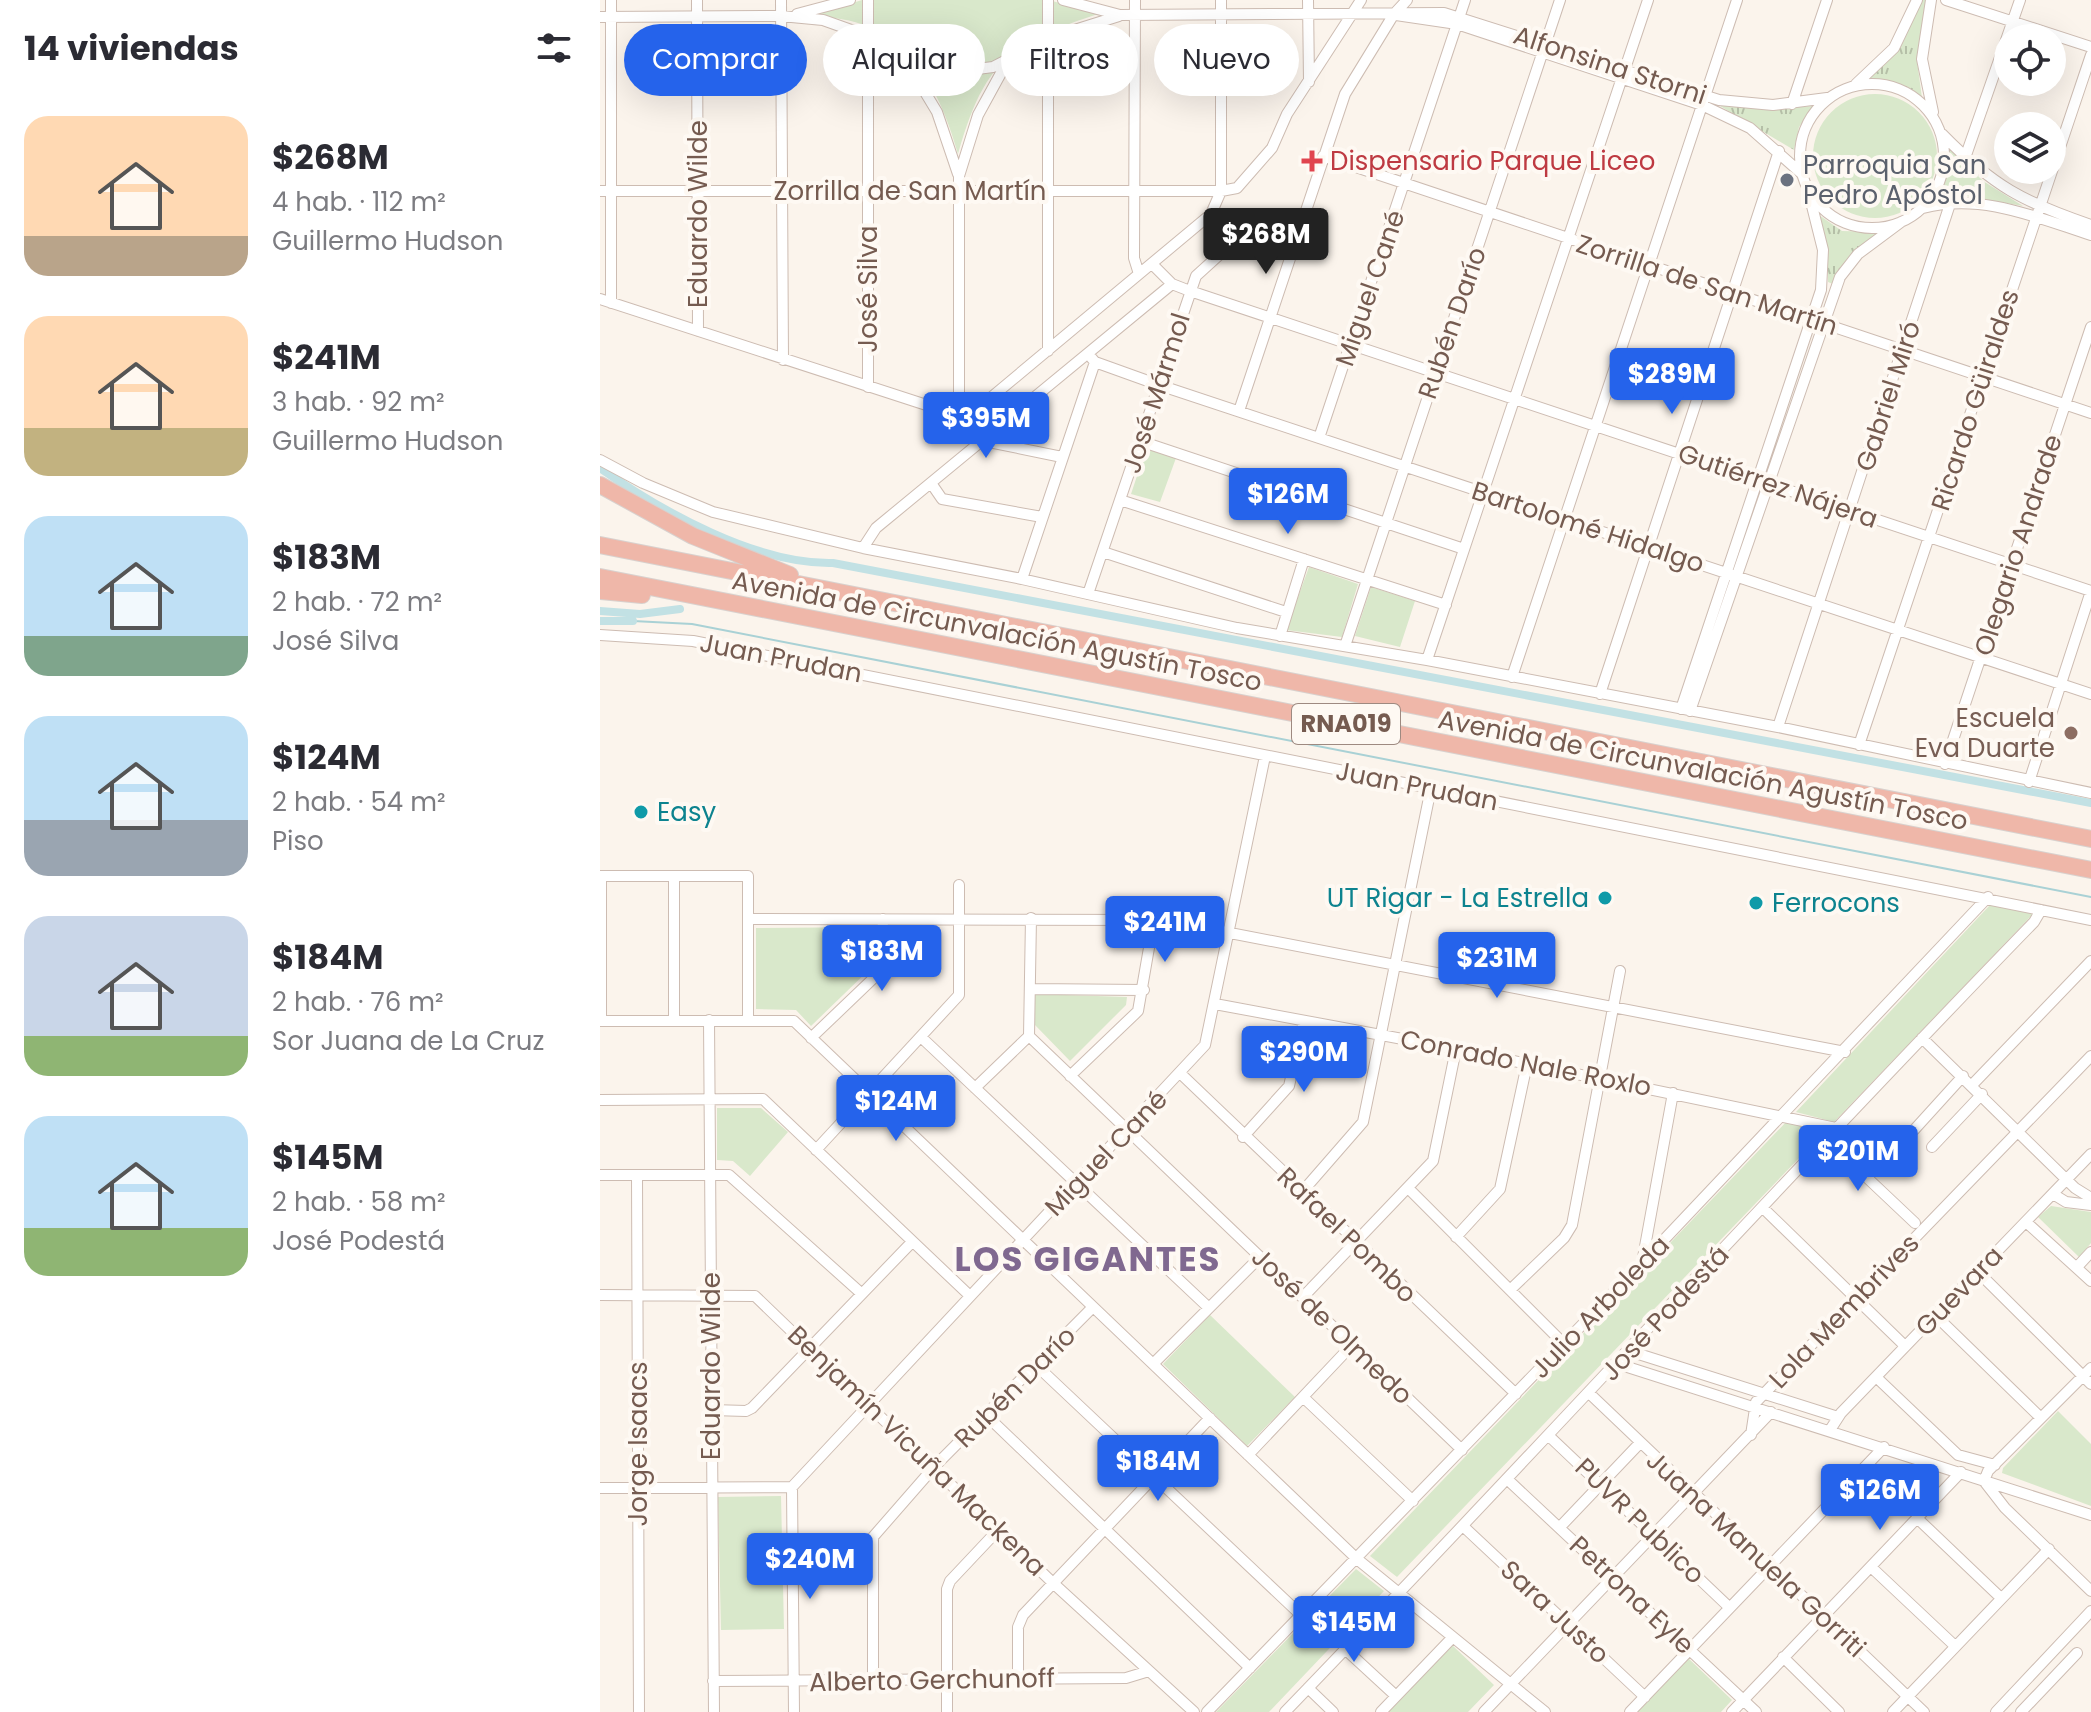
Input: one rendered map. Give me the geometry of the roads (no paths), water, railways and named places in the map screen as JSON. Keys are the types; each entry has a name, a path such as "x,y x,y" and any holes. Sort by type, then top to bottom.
{"highway":[{"path":"600,485 693,536 845,594"},
{"name":"Avenida de Circunvalación Agustín Tosco","path":"600,545 2091,839"},
{"name":"Avenida de Circunvalación Agustín Tosco","path":"600,577 2091,870"},
{"path":"600,591 755,616 790,614"}],"street":[{"path":"611,0 606,17 606,301 959,415 978,412 1211,214 1221,191 1221,0"},
{"name":"Eduardo Wilde","path":"697,0 698,331"},
{"path":"781,0 784,16 783,360"},
{"name":"Alfonsina Storni","path":"784,16 850,0"},
{"name":"José Silva","path":"868,0 868,24"},
{"path":"1048,0 1049,24"},
{"name":"Alfonsina Storni","path":"1063,0 1120,15 1394,14 1458,20 1704,101 1750,128 1801,173"},
{"path":"1135,0 1134,258 1139,274"},
{"path":"1308,0 1309,83"},
{"path":"1221,191 1237,188 1272,148 1287,114 1361,0"},
{"path":"1239,411 1349,85 1394,14 1407,0"},
{"name":"Miguel Cané","path":"1319,438 1465,0"},
{"name":"Rubén Darío","path":"1345,646 1560,0"},
{"path":"1427,660 1648,0"},
{"path":"1512,677 1737,0"},
{"path":"1792,104 1827,0"},
{"path":"1856,85 1894,48 1917,0"},
{"path":"1686,710 1763,481 1835,289 1849,265 1921,209 1932,196 1942,174 1945,149 1934,118 1922,59 1931,0"},
{"path":"1946,0 2091,47"},
{"path":"1965,158 2020,0"},
{"name":"Alfonsina Storni","path":"1092,24 1120,15"},
{"name":"Alfonsina Storni","path":"606,17 784,16 834,24"},
{"name":"Ricardo Güiraldes","path":"1859,745 2091,55"},
{"path":"959,415 959,176 978,115 1001,74"},
{"path":"1763,481 1823,280 1824,261 1808,190 1801,173 1799,147 1804,128 1827,98 1856,85 1879,83 1900,89 1920,101 1934,118"},
{"name":"José Silva","path":"868,96 868,387"},
{"path":"927,96 937,112 959,176"},
{"path":"1048,351 1049,96"},
{"name":"Alfonsina Storni","path":"1704,101 1757,105 1792,104 1827,98"},
{"path":"1941,133 1994,183 2037,212 2091,235"},
{"path":"1600,694 1779,151"},
{"name":"Zorrilla de San Martín","path":"1323,156 2091,413"},
{"path":"1808,190 1832,216 1848,224 1884,227 1901,222"},
{"name":"Zorrilla de San Martín","path":"605,191 1221,191"},
{"path":"1921,209 1951,201 1988,203 2091,225"},
{"name":"Gabriel Miró","path":"1778,727 1951,201"},
{"name":"José Mármol","path":"1088,594 1199,270 1262,216"},
{"name":"Gutiérrez Nájera","path":"1152,264 1172,284 1190,291 2091,591"},
{"path":"863,548 876,528 986,438 1092,359 1172,284"},
{"name":"Olegario Andrade","path":"1945,764 2091,327"},
{"path":"1022,579 1092,359"},
{"name":"Bartolomé Hidalgo","path":"1092,359 1159,385 2091,694"},
{"path":"986,438 989,442 1062,457"},
{"path":"1140,441 1464,549"},
{"name":"Avenida de Circunvalación Agustín Tosco","path":"600,460 637,480 713,512 863,548 1022,579 1280,636 1427,660 1778,727 2091,793"},
{"path":"931,483 942,499 1042,517"},
{"path":"1120,500 1446,605"},
{"path":"1103,552 1286,612"},
{"path":"1280,636 1304,559"},
{"path":"2029,782 2091,591"},
{"name":"Juan Prudan","path":"600,635 693,641 2091,920"},
{"name":"Miguel Cané","path":"792,1487 1205,1045 1265,756"},
{"path":"1302,1192 1361,1128 1431,788"},
{"path":"748,1019 748,876 600,876 600,1021 789,1019 1357,1559 1545,1712"},
{"path":"674,876 674,1020"},
{"path":"816,1150 959,995 959,885"},
{"name":"Julio Arboleda","path":"1207,1712 1845,1052 1988,897"},
{"name":"José Podestá","path":"1285,1712 1590,1394 1825,1138 2034,922 2041,910"},
{"path":"975,1088 1029,1036 1031,918"},
{"path":"748,919 1154,919 1395,962 1845,1052"},
{"path":"811,1038 881,971 883,919"},
{"path":"1070,1076 1135,1016 1144,990 1154,919"},
{"path":"1972,1085 2091,961"},
{"path":"1510,1290 1569,1232 1620,971"},
{"path":"1030,989 1144,990"},
{"name":"Conrado Nale Roxlo","path":"1215,1004 1381,1034 1836,1128"},
{"name":"Eduardo Wilde","path":"709,1020 714,1712"},
{"path":"1243,1137 1289,1086 1304,1021"},
{"name":"José de Olmedo","path":"1029,1036 1462,1450"},
{"path":"922,1038 1209,1308"},
{"path":"1922,1038 2067,1180 2091,1198"},
{"path":"1303,1297 1433,1161 1456,1049"},
{"name":"Lola Membrives","path":"1753,1406 2091,1056"},
{"path":"1456,1237 1500,1189 1527,1064"},
{"name":"Rafael Pombo","path":"1181,1074 1243,1137 1516,1394"},
{"path":"1914,1130 1963,1076"},
{"path":"1642,1263 1673,1093"},
{"path":"1932,1147 1982,1094"},
{"path":"600,1100 763,1099 969,1295"},
{"path":"1825,1138 1915,1223"},
{"name":"Guevara","path":"1830,1430 1838,1417 1905,1346 2091,1154"},
{"path":"600,1175 710,1174 735,1178 862,1294"},
{"name":"Jorge Isaacs","path":"637,1175 639,1712"},
{"path":"1408,1188 1564,1344"},
{"path":"2053,1194 2066,1202 2091,1205"},
{"path":"1763,1208 1905,1346"},
{"path":"2026,1222 2091,1281"},
{"path":"712,1410 749,1410 912,1242"},
{"path":"2077,1267 2091,1252"},
{"path":"1153,1364 1260,1257"},
{"path":"1978,1272 2088,1376 2041,1418 1995,1465 1984,1481"},
{"name":"Benjamín Vicuña Mackena","path":"600,1295 755,1296 870,1403 1053,1583 1194,1712"},
{"name":"Rubén Darío","path":"873,1681 871,1540 935,1466 1093,1307"},
{"path":"1935,1315 2041,1418"},
{"path":"1248,1455 1352,1345"},
{"path":"1629,1351 1838,1417"},
{"path":"1618,1364 2091,1515"},
{"path":"1037,1366 1302,1616"},
{"path":"1876,1377 1958,1455 1995,1465"},
{"name":"Juana Manuela Gorriti","path":"1590,1394 1639,1444 1924,1712"},
{"path":"1303,1397 1413,1501"},
{"path":"1751,1435 1753,1406"},
{"path":"1484,1712 1771,1412"},
{"path":"987,1416 1250,1668"},
{"path":"1018,1679 1019,1620 1210,1418"},
{"name":"PUVR Publico","path":"1549,1436 1729,1607"},
{"path":"1560,1527 1639,1444"},
{"path":"1630,1712 1884,1447"},
{"path":"1732,1712 1961,1472"},
{"name":"Petrona Eyle","path":"1507,1479 1756,1712"},
{"path":"1984,1481 2005,1508 2091,1591"},
{"path":"600,1488 792,1487 794,1712"},
{"path":"1917,1518 2001,1598"},
{"name":"Sara Justo","path":"1464,1527 1645,1697"},
{"path":"947,1712 947,1589 950,1581 999,1529"},
{"path":"1893,1712 2049,1549"},
{"path":"1871,1567 1955,1646"},
{"path":"1996,1712 2091,1611"},
{"path":"1381,1712 1453,1637"},
{"path":"1345,1649 1396,1696"},
{"path":"2021,1712 2077,1653"},
{"path":"1783,1657 1839,1712"},
{"name":"Alberto Gerchunoff","path":"713,1681 1126,1678 1149,1671"},
{"path":"1308,1688 1333,1712"}],"waterway":[{"path":"600,468 680,517 742,545 773,555 833,563 2091,803"},
{"path":"600,611 640,614 680,609"},
{"path":"600,621 633,621"},
{"path":"633,621 692,624 2091,897"}],"place":[{"name":"Dispensario Parque Liceo","path":"1312,161"},
{"name":"Parroquia San Pedro Apóstol","path":"1787,180"},
{"name":"Escuela Eva Duarte","path":"2071,733"},
{"name":"Easy","path":"641,812"},
{"name":"UT Rigar - La Estrella","path":"1605,898"},
{"name":"Ferrocons","path":"1756,903"}],"district":[{"name":"LOS GIGANTES","path":"1088,1259"}]}
